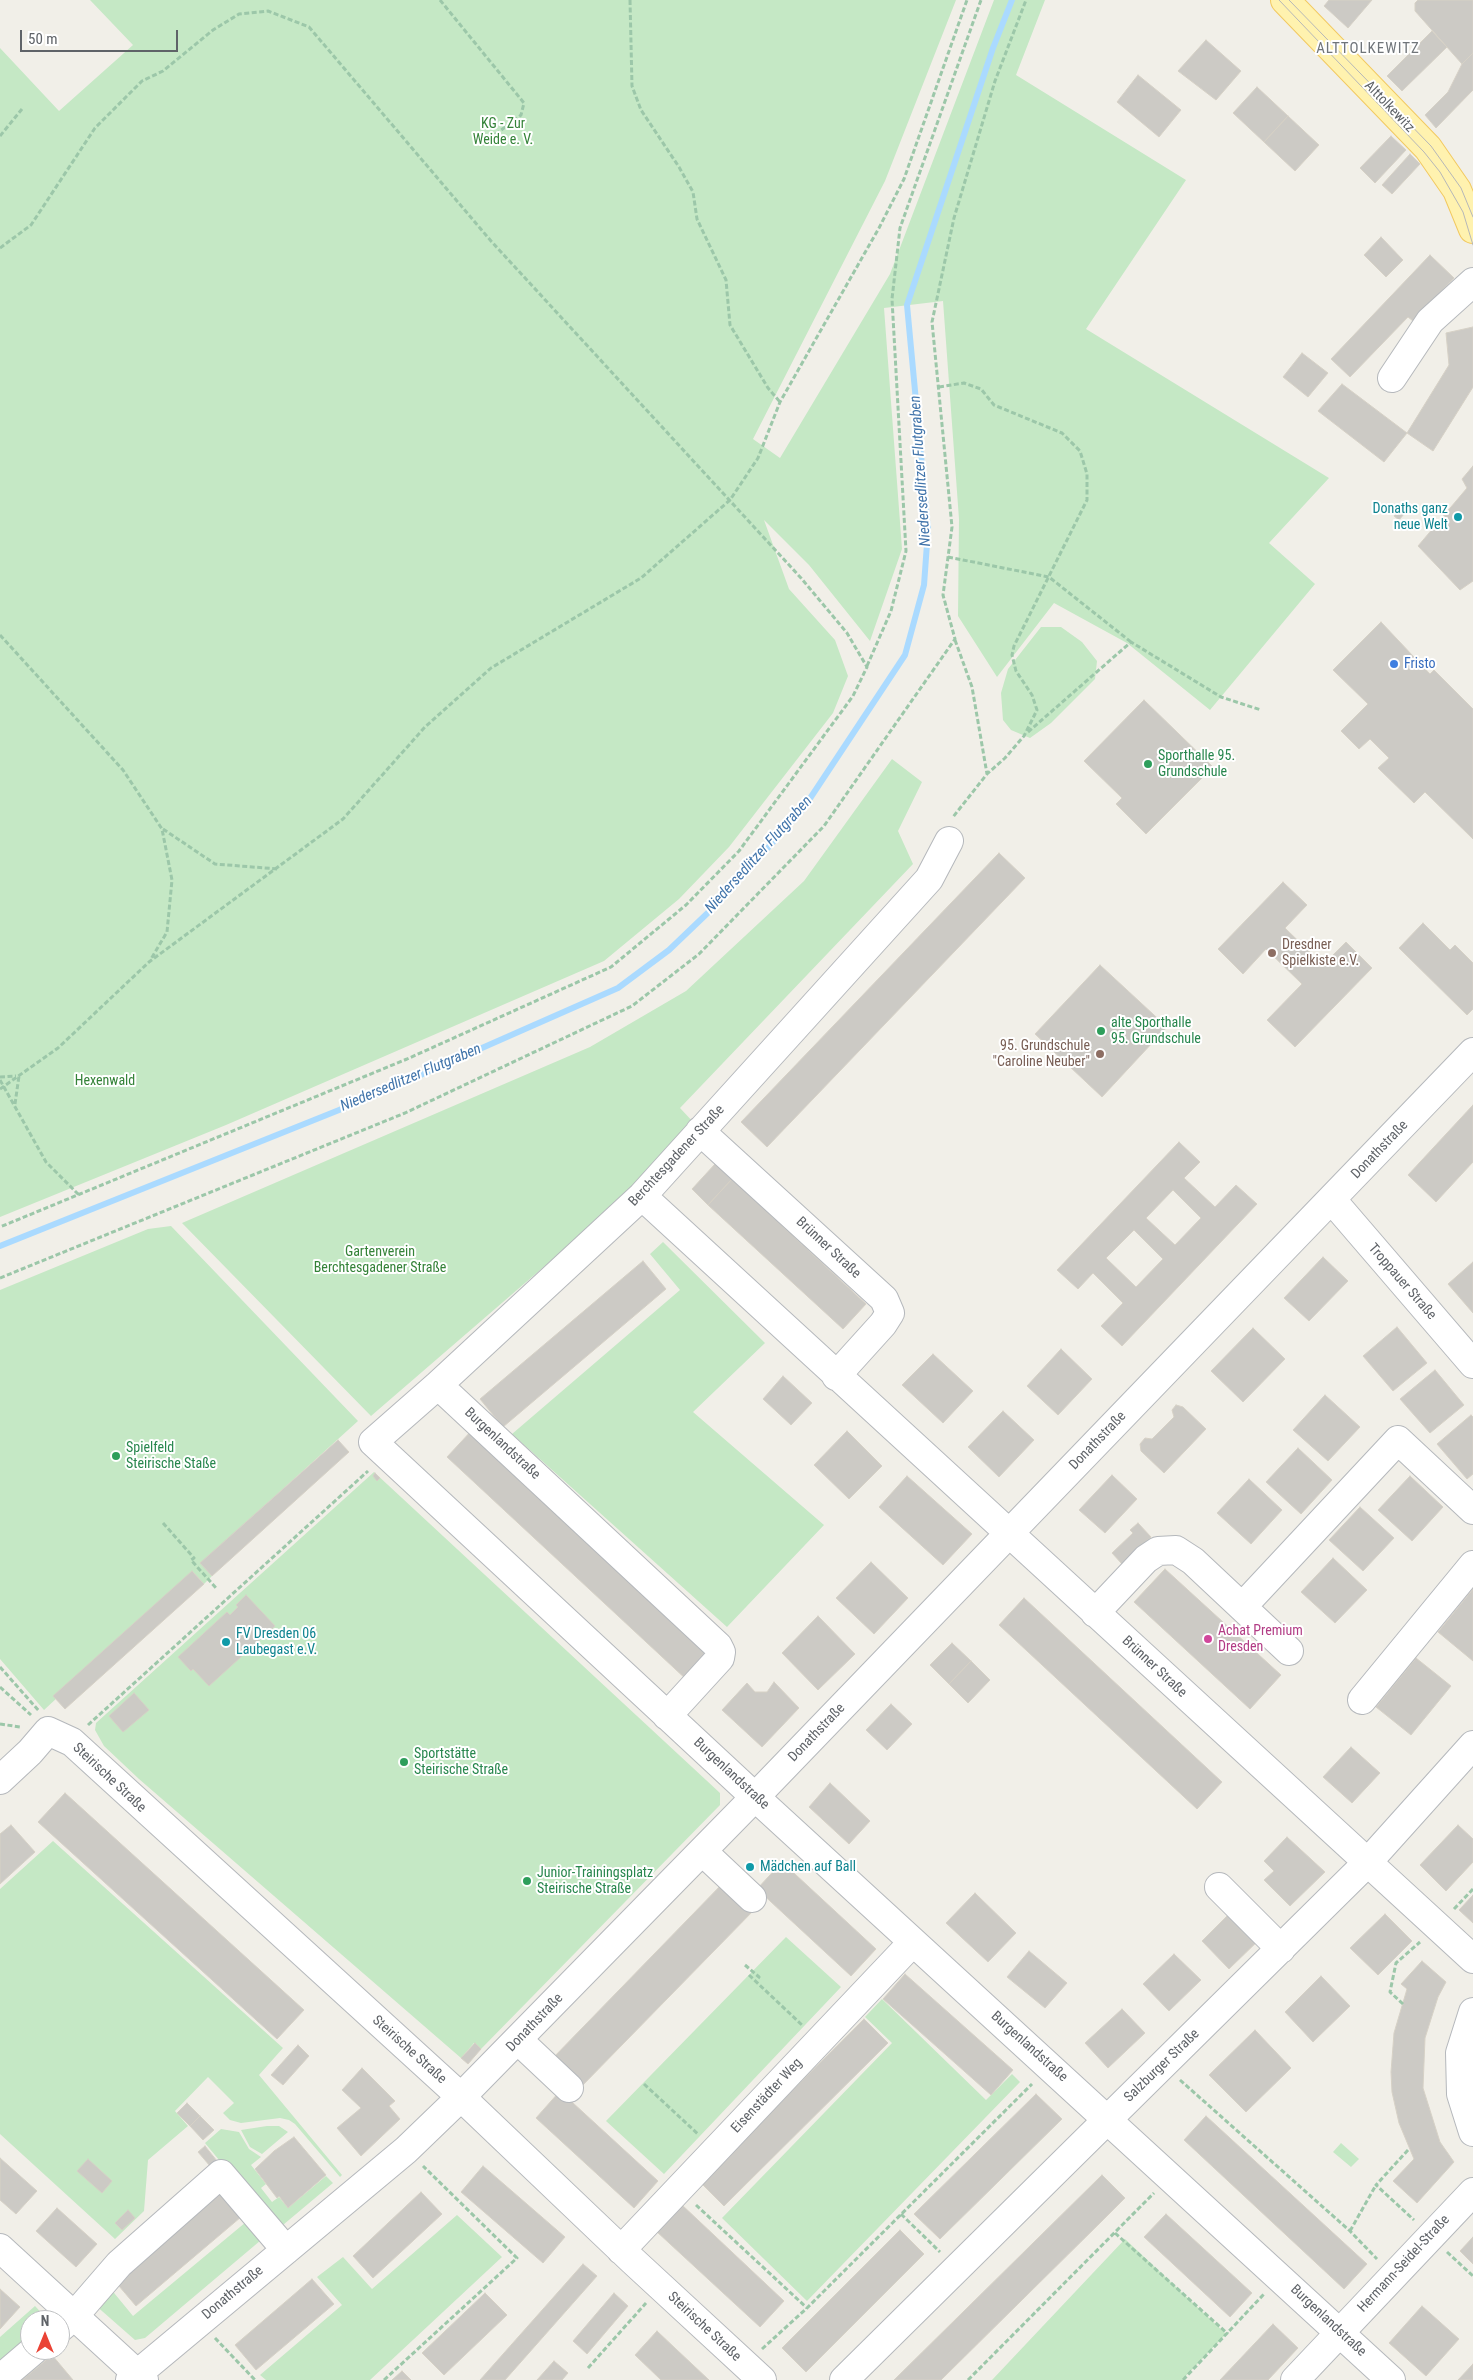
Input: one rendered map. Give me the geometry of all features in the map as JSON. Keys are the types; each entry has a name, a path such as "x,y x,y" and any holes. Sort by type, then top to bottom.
{"main road":[{"name":"Alttolkewitz","path":"1285,0 1428,148 1457,190 1473,229"}],"street":[{"path":"1392,378 1430,321 1473,282"},
{"name":"Berchtesgadener Straße","path":"374,1443 642,1196 929,879 951,829"},
{"name":"Donathstraße","path":"137,2378 200,2321 406,2150 461,2097 755,1797 1473,1052"},
{"name":"Brünner Straße","path":"700,1131 884,1299 890,1313 883,1324 836,1376"},
{"name":"Brünner Straße","path":"642,1196 1473,1959"},
{"name":"Troppauer Straße","path":"1332,1200 1473,1364"},
{"name":"Burgenlandstraße","path":"438,1385 718,1646 721,1652 720,1658 667,1716"},
{"path":"1242,1607 1398,1440 1473,1510"},
{"name":"Burgenlandstraße","path":"374,1443 667,1716 1391,2380"},
{"path":"1096,1613 1146,1559 1158,1551 1176,1550 1193,1561 1290,1652"},
{"path":"1362,1700 1473,1564"},
{"path":"0,1780 30,1752 48,1731"},
{"name":"Steirische Straße","path":"48,1731 72,1742 461,2097 660,2287 753,2372"},
{"name":"Salzburger Straße","path":"844,2380 1367,1863 1473,1745"},
{"path":"702,1851 752,1898"},
{"path":"1219,1887 1281,1949"},
{"name":"Eisenstädter Weg","path":"621,2250 913,1942"},
{"path":"1473,2012 1460,2053 1460,2094 1473,2132"},
{"path":"518,2040 569,2088"},
{"path":"70,2319 119,2264 221,2174 286,2250"},
{"name":"Hermann-Seidel-Straße","path":"1295,2380 1473,2192"},
{"path":"0,2248 56,2310"},
{"path":"70,2324 137,2378"},
{"path":"0,2379 22,2360"}],"path":[{"path":"440,0 524,103 521,115 492,137"},
{"path":"630,0 632,86 642,110 693,192 697,219 726,280 730,325 758,372 780,402"},
{"path":"0,1088 58,1048 149,962 343,819 425,728 491,668 641,578 730,500 758,458 780,402 879,228 904,179 967,0"},
{"path":"0,1227 407,1059 611,967 686,904 739,851 853,696 891,611 906,551 892,299 900,228 981,0"},
{"path":"987,774 972,686 955,639 943,595 952,526 932,322 954,218 995,81 1026,0"},
{"path":"0,248 31,225 95,128 142,81 163,71 214,30 239,14 268,11 309,28 491,241 730,500 847,633 867,666"},
{"path":"0,136 22,109"},
{"path":"939,386 964,383 981,389 994,405 1062,433 1080,451 1087,474 1087,500 1014,646 1012,655 1016,672 1032,694 1037,710 1024,736"},
{"path":"948,557 1049,577 1131,642 1221,697 1262,710"},
{"path":"0,635 123,770 162,829 172,880 167,932 149,962"},
{"path":"0,1278 405,1113 632,1006 700,954 824,826 955,639"},
{"path":"951,829 987,774 1005,758 1024,736 1131,642"},
{"path":"162,829 215,864 278,868"},
{"path":"19,1075 0,1078 46,1162 79,1195"},
{"path":"15,1106 14,1097 19,1075"},
{"path":"72,1742 88,1725 371,1468 374,1443"},
{"path":"163,1523 194,1558 191,1560 217,1589"},
{"path":"0,1667 45,1717 48,1731"},
{"path":"0,1687 48,1731"},
{"path":"1403,2004 1390,1992 1396,1963 1438,1926 1473,1889"},
{"path":"745,1965 759,1977 756,1981"},
{"path":"749,1974 798,2021"},
{"path":"1163,2065 1350,2231 1393,2276"},
{"path":"753,2372 807,2308 1050,2066"},
{"path":"644,2084 693,2130"},
{"path":"384,2380 516,2258 406,2150"},
{"path":"1350,2231 1376,2185 1408,2150"},
{"path":"968,2380 1170,2176"},
{"path":"1376,2185 1473,2276"},
{"path":"680,2189 807,2308"},
{"path":"902,2214 956,2268"},
{"path":"1115,2233 1228,2334"},
{"path":"1182,2380 1228,2334 1280,2277"},
{"path":"588,2368 660,2287"},
{"path":"200,2321 256,2380"}],"green space":[{"path":"90,0 956,0 885,181 753,439 780,458 890,274 994,0 1045,0 1016,75 1186,180 1086,329 1329,478 1269,543 1315,584 1210,710 1127,643 1054,603 997,677 958,616 959,519 943,301 884,308 902,549 870,641 809,565 764,520 789,589 835,640 848,676 833,713 729,847 679,899 604,961 226,1125 0,1217 0,48 59,111 133,45"},
{"path":"1041,627 1061,627 1082,642 1097,661 1095,679 1051,723 1030,738 1011,730 1003,720 1001,693 1008,669"},
{"name":"Gartenverein Berchtesgadener Straße","path":"892,759 922,782 898,831 913,864 680,1108 695,1124 642,1182 371,1416 182,1223 590,1047 686,991 804,881"},
{"name":"Spielfeld Steirische Staße","path":"171,1226 358,1421 201,1563 212,1576 204,1584 193,1572 44,1710 0,1659 0,1290 148,1229"},
{"path":"663,1242 765,1343 693,1412 824,1525 727,1627 512,1434 680,1290 650,1254"},
{"name":"Sportstätte Steirische Straße","path":"374,1472 720,1793 720,1805 481,2049 474,2043 461,2058 139,1779 104,1746 95,1730 96,1723"},
{"path":"53,1841 283,2048 259,2075 342,2175 340,2177 295,2124 289,2120 280,2118 241,2123 230,2120 223,2113 234,2103 208,2077 175,2111 188,2126 148,2160 144,2211 115,2239 0,2134 0,1889"},
{"path":"786,1937 841,1987 664,2174 606,2121"},
{"path":"882,1999 986,2100 1012,2074 1020,2082 807,2301 722,2218 892,2043 865,2017"},
{"path":"279,2126 288,2132 262,2154 250,2147 241,2130"},
{"path":"221,2129 239,2132 249,2149 261,2157 251,2165 266,2184 261,2188 272,2202 279,2197 288,2208 326,2176 333,2183 277,2230 205,2143"},
{"path":"1341,2143 1359,2159 1351,2167 1333,2152"},
{"path":"457,2215 502,2257 370,2380 266,2380 260,2375 342,2305 317,2277 343,2257 372,2289"},
{"path":"246,2222 267,2235 145,2338 135,2340 94,2304 110,2288 133,2316"},
{"path":"1125,2239 1226,2334 1182,2380 992,2380"},
{"path":"35,2306 39,2310 30,2310"},
{"path":"20,2319 20,2355 0,2371 0,2337"}],"building":[{"path":"1329,0 1372,0 1348,28 1324,6"},
{"path":"1418,0 1473,0 1473,53 1462,64 1415,11 1415,3"},
{"path":"1432,31 1447,47 1402,91 1387,76"},
{"path":"1206,40 1241,71 1216,100 1178,71"},
{"path":"1473,53 1473,90 1436,128 1425,115 1448,92 1462,64"},
{"path":"1138,75 1181,110 1159,137 1117,102"},
{"path":"1257,87 1288,116 1264,142 1233,113"},
{"path":"1288,116 1319,145 1295,171 1264,142"},
{"path":"1391,136 1406,150 1375,183 1360,168"},
{"path":"1410,154 1420,164 1392,194 1382,185"},
{"path":"1381,237 1403,260 1386,277 1364,255"},
{"path":"1430,255 1454,278 1413,321 1408,317 1350,377 1331,359"},
{"path":"1473,327 1473,387 1433,451 1407,433 1449,365 1446,333"},
{"path":"1302,353 1328,373 1308,397 1283,377"},
{"path":"1342,384 1407,433 1384,462 1318,411"},
{"name":"Donaths ganz neue Welt","path":"1473,466 1473,581 1460,590 1418,546 1467,488 1462,479"},
{"path":"1399,509 1404,514 1399,520 1394,516"},
{"path":"1381,622 1430,674 1434,670 1473,709 1473,839 1425,792 1414,803 1378,768 1389,758 1370,739 1359,749 1341,731 1368,704 1333,670"},
{"name":"Sporthalle 95. Grundschule","path":"1144,700 1213,767 1146,834 1116,804 1122,798 1084,761"},
{"path":"999,853 1025,878 767,1147 741,1122"},
{"name":"Dresdner Spielkiste e.V.","path":"1283,882 1307,905 1285,928 1323,965 1346,942 1372,968 1295,1047 1267,1020 1302,984 1266,949 1243,974 1218,949"},
{"path":"1423,923 1450,950 1455,945 1473,963 1473,1009 1467,1015 1399,948"},
{"name":"alte Sporthalle 95. Grundschule","path":"1100,965 1167,1027 1102,1097 1035,1034"},
{"path":"1473,1105 1473,1162 1436,1202 1408,1175"},
{"path":"1179,1142 1200,1162 1184,1178 1215,1207 1236,1185 1257,1204 1122,1346 1101,1326 1123,1303 1093,1273 1078,1289 1057,1270","holes":["1173,1190 1201,1218 1175,1245 1146,1218","1134,1230 1163,1259 1136,1287 1106,1258"]},
{"path":"715,1164 732,1179 708,1205 692,1189"},
{"path":"732,1179 866,1304 843,1329 708,1205"},
{"path":"1323,1257 1348,1281 1309,1321 1284,1298"},
{"path":"643,1261 666,1289 503,1427 480,1399"},
{"path":"1473,1262 1473,1313 1448,1284"},
{"path":"1397,1327 1427,1363 1393,1391 1363,1356"},
{"path":"1253,1328 1285,1359 1243,1402 1211,1371"},
{"path":"1061,1349 1092,1379 1058,1415 1027,1386"},
{"path":"933,1354 973,1391 943,1423 902,1385"},
{"path":"1435,1370 1464,1405 1430,1433 1400,1399"},
{"path":"783,1376 812,1403 791,1425 763,1399"},
{"path":"1325,1395 1360,1427 1328,1461 1293,1430"},
{"path":"1176,1405 1183,1407 1206,1429 1164,1473 1141,1451 1140,1444 1145,1438 1152,1439 1174,1417 1172,1410"},
{"path":"1003,1411 1034,1440 999,1477 968,1447"},
{"path":"1471,1415 1473,1417 1473,1474 1467,1479 1437,1444"},
{"path":"473,1429 714,1653 688,1681 447,1457"},
{"path":"847,1431 882,1466 849,1499 814,1465"},
{"path":"338,1440 349,1452 212,1576 200,1563"},
{"path":"1298,1448 1332,1480 1301,1514 1266,1482"},
{"path":"375,1473 380,1478 377,1481 373,1476"},
{"path":"1112,1475 1137,1499 1105,1533 1079,1510"},
{"path":"907,1476 972,1534 943,1565 879,1507"},
{"path":"1410,1476 1443,1507 1412,1541 1378,1510"},
{"path":"1249,1479 1282,1510 1251,1544 1217,1513"},
{"path":"1360,1507 1394,1538 1363,1571 1329,1540"},
{"path":"1138,1523 1151,1537 1122,1564 1112,1553 1133,1533 1130,1530"},
{"path":"1333,1558 1367,1590 1335,1623 1301,1592"},
{"path":"871,1562 908,1598 874,1634 836,1598"},
{"name":"Achat Premium Dresden","path":"1165,1569 1281,1675 1250,1709 1134,1602"},
{"path":"192,1571 204,1584 65,1709 53,1696"},
{"path":"1473,1589 1473,1661 1438,1632"},
{"name":"FV Dresden 06 Laubegast e.V.","path":"246,1595 275,1626 209,1686 178,1657 227,1612 230,1615 238,1607 236,1605"},
{"path":"1024,1598 1222,1782 1197,1809 999,1625"},
{"path":"818,1616 855,1654 818,1690 782,1653"},
{"path":"952,1643 971,1661 949,1684 930,1665"},
{"path":"1416,1658 1451,1686 1411,1735 1376,1707"},
{"path":"971,1661 990,1680 968,1703 949,1684"},
{"path":"774,1682 799,1708 762,1747 722,1710 747,1683 755,1692 767,1692"},
{"path":"134,1693 149,1710 123,1732 109,1716"},
{"path":"891,1704 912,1724 887,1750 866,1730"},
{"path":"1351,1747 1380,1773 1352,1803 1323,1777"},
{"path":"830,1783 870,1821 849,1844 809,1807"},
{"path":"65,1793 304,2010 277,2039 38,1822"},
{"path":"11,1825 35,1852 0,1884 0,1834"},
{"path":"1458,1825 1473,1839 1473,1862 1446,1891 1420,1865"},
{"path":"1287,1837 1325,1872 1290,1906 1264,1880 1274,1871 1264,1861"},
{"path":"782,1862 876,1949 851,1976 757,1889"},
{"path":"725,1881 755,1909 579,2089 550,2061"},
{"path":"975,1893 1016,1933 988,1962 946,1923"},
{"path":"1473,1895 1473,1923 1459,1910"},
{"path":"1235,1908 1263,1936 1229,1969 1202,1941"},
{"path":"1385,1914 1412,1941 1378,1975 1350,1948"},
{"path":"1029,1951 1067,1983 1045,2008 1007,1977"},
{"path":"1174,1954 1201,1980 1169,2011 1143,1984"},
{"path":"1422,1961 1446,1982 1438,1997 1425,2038 1423,2088 1440,2142 1454,2162 1417,2203 1393,2181 1414,2159 1399,2123 1392,2092 1391,2072 1394,2033 1407,1989 1401,1984"},
{"path":"905,1974 1013,2070 991,2095 883,1999"},
{"path":"1321,1976 1350,2006 1313,2042 1285,2012"},
{"path":"1122,2009 1145,2033 1108,2068 1085,2043"},
{"path":"864,2019 888,2043 724,2206 700,2182"},
{"path":"1255,2030 1291,2068 1246,2112 1209,2075"},
{"path":"475,2043 481,2049 468,2064 461,2058"},
{"path":"298,2045 309,2056 283,2085 271,2075"},
{"path":"362,2068 395,2101 389,2106 400,2119 361,2156 337,2128 361,2108 342,2090"},
{"path":"560,2091 658,2181 634,2208 536,2118"},
{"path":"1036,2094 1062,2119 940,2239 914,2214"},
{"path":"187,2103 200,2116 190,2126 177,2113"},
{"path":"200,2116 214,2130 203,2140 190,2126"},
{"path":"1206,2116 1367,2264 1344,2289 1184,2140"},
{"path":"294,2137 326,2175 288,2208 279,2196 277,2198 255,2169 274,2151"},
{"path":"205,2146 217,2161 210,2166 198,2152"},
{"path":"0,2158 37,2191 16,2214 0,2200"},
{"path":"88,2159 112,2181 102,2193 77,2171"},
{"path":"483,2166 565,2237 543,2263 461,2192"},
{"path":"1102,2175 1125,2198 941,2380 894,2380"},
{"path":"219,2190 241,2217 136,2306 113,2279"},
{"path":"421,2192 442,2214 373,2278 353,2256"},
{"path":"681,2204 784,2301 760,2327 656,2231"},
{"path":"57,2208 97,2244 76,2267 36,2231"},
{"path":"128,2210 135,2218 122,2230 115,2223"},
{"path":"1166,2214 1252,2293 1230,2317 1144,2237"},
{"path":"900,2230 924,2254 806,2372 782,2348"},
{"path":"1473,2237 1473,2264 1460,2251"},
{"path":"583,2264 597,2276 505,2380 480,2380"},
{"path":"312,2279 334,2304 256,2370 235,2345"},
{"path":"0,2289 20,2307 0,2329"},
{"path":"485,2293 507,2315 444,2375 422,2353"},
{"path":"614,2293 628,2306 587,2354 573,2341"},
{"path":"1422,2306 1459,2339 1426,2376 1389,2343"},
{"path":"1273,2324 1298,2348 1268,2380 1220,2380"},
{"path":"657,2331 709,2380 661,2380 635,2355"},
{"path":"46,2360 56,2360 73,2380 22,2380"},
{"path":"554,2361 568,2373 562,2380 537,2380"},
{"path":"1473,2364 1473,2380 1458,2380"},
{"path":"402,2371 411,2380 392,2380"}],"waterway":[{"name":"Niedersedlitzer Flutgraben","path":"0,1246 364,1100 618,988 669,950 716,905 803,809 905,655 924,585 928,530 907,305 993,48 1012,0"}],"tram line":[{"path":"1279,0 1424,152 1440,172 1463,212 1473,245"},
{"path":"1289,0 1431,146 1461,188 1473,217"}],"place":[{"name":"Donaths ganz neue Welt","path":"1458,517"},
{"name":"Fristo","path":"1394,664"},
{"name":"Sporthalle 95. Grundschule","path":"1148,764"},
{"name":"Dresdner Spielkiste e.V.","path":"1272,953"},
{"name":"alte Sporthalle 95. Grundschule","path":"1101,1031"},
{"name":"95. Grundschule \"Caroline Neuber\"","path":"1100,1054"},
{"name":"Spielfeld Steirische Staße","path":"116,1456"},
{"name":"Achat Premium Dresden","path":"1208,1639"},
{"name":"FV Dresden 06 Laubegast e.V.","path":"226,1642"},
{"name":"Sportstätte Steirische Straße","path":"404,1762"},
{"name":"Mädchen auf Ball","path":"750,1867"},
{"name":"Junior-Trainingsplatz Steirische Straße","path":"527,1881"}],"district":[{"name":"ALTTOLKEWITZ","path":"1368,49"}],"park label":[{"name":"KG - Zur Weide e. V.","path":"503,132"},
{"name":"Hexenwald","path":"105,1081"}]}
